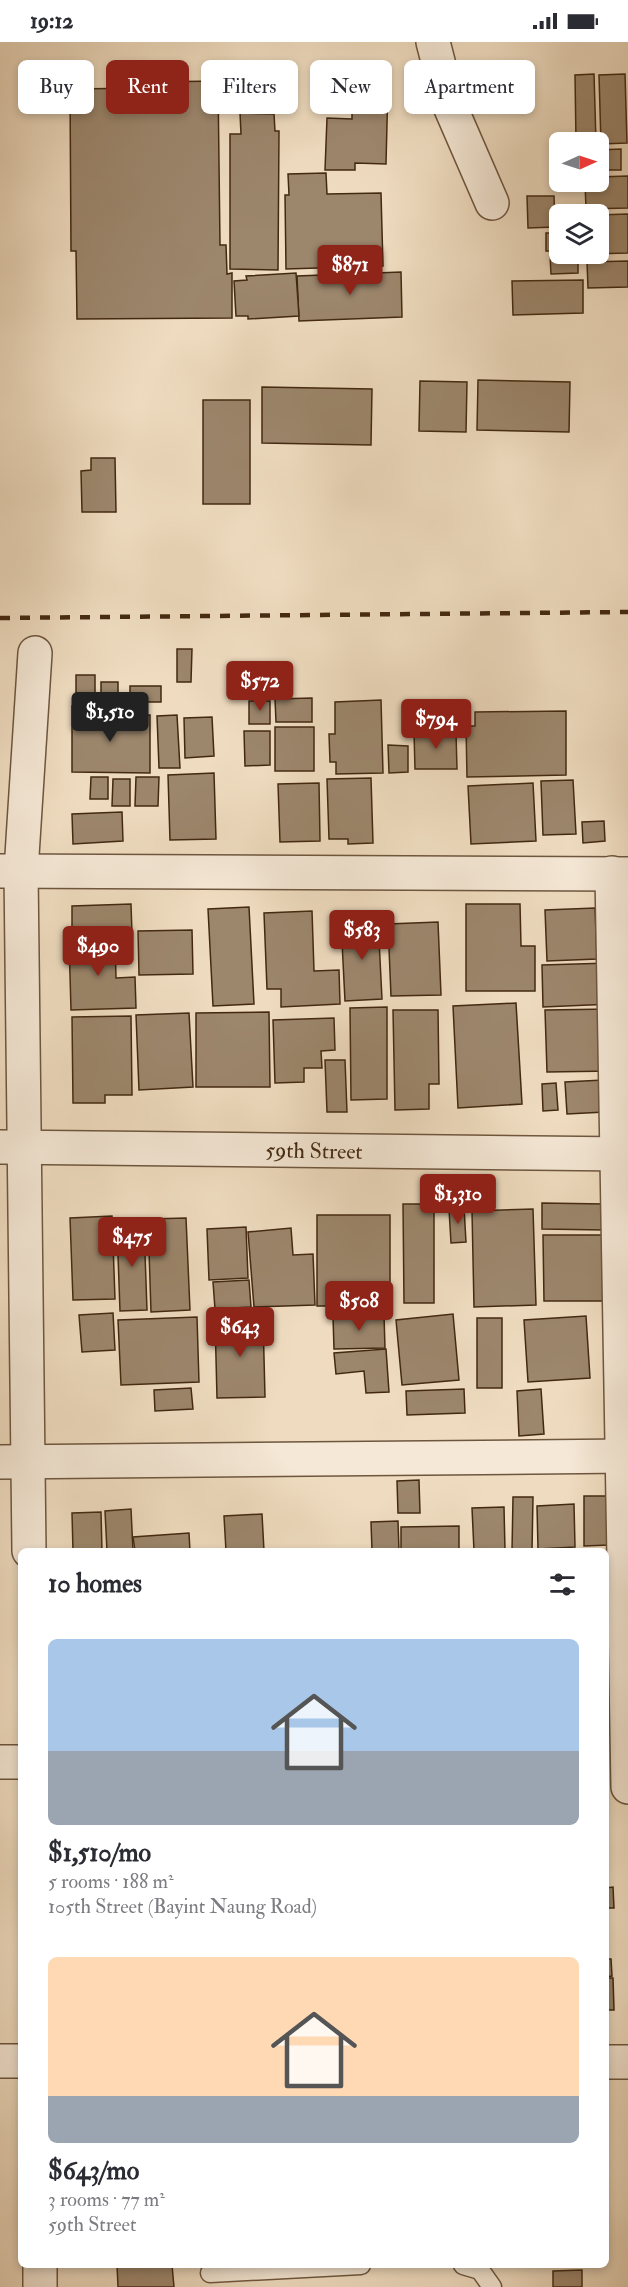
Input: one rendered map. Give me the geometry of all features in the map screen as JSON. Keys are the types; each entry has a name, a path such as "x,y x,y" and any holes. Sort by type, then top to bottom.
{"street":[{"path":"433,42 448,104 492,203"},
{"path":"27,1548 13,1462 10,871 35,653"},
{"path":"10,871 620,874 628,1787"},
{"name":"59th Street","path":"12,1147 623,1154"},
{"path":"13,1462 625,1456"},
{"path":"609,1754 628,1754"},
{"path":"0,1762 18,1762"},
{"path":"0,2061 18,2061"},
{"path":"609,2062 628,2062"},
{"path":"40,2268 40,2287"}],"lane":[{"path":"210,2273 304,2268"},
{"path":"473,2268 480,2270 492,2287"}],"building":[{"path":"594,74 596,132 576,132 575,75"},
{"path":"625,74 627,143 609,144 609,132 601,132 599,75"},
{"path":"189,81 201,81 201,114 218,114 220,245 226,245 227,274 232,273 232,318 77,319 76,251 71,251 70,114 94,114 94,89 106,89 106,114 189,114"},
{"path":"240,114 274,114 275,131 279,131 278,270 230,269 230,134 241,134"},
{"path":"352,114 387,114 386,164 355,163 355,170 325,170 327,118 352,119"},
{"path":"621,149 621,170 609,170 609,150"},
{"path":"326,173 327,194 381,193 383,266 286,269 285,195 289,195 288,174"},
{"path":"628,176 628,208 609,208 609,204 586,204 585,192 609,192 609,177"},
{"path":"527,196 554,196 554,204 549,204 549,227 528,228"},
{"path":"628,214 628,253 609,254 609,215"},
{"path":"546,233 549,233 549,251 546,251"},
{"path":"609,261 628,261 628,287 588,288 587,264 609,264"},
{"path":"550,264 578,264 578,273 551,274"},
{"path":"401,272 402,317 299,321 297,276"},
{"path":"296,273 299,316 248,319 248,316 236,316 234,281 247,280 246,276"},
{"path":"583,280 583,313 513,315 512,281"},
{"path":"478,380 570,382 569,432 477,430"},
{"path":"420,381 467,382 466,432 419,431"},
{"path":"262,387 372,389 371,445 262,443"},
{"path":"203,400 250,400 250,504 203,504"},
{"path":"91,458 115,458 116,512 82,512 81,471 91,470"},
{"path":"177,649 192,649 191,682 177,682"},
{"path":"76,675 95,675 95,702 76,702"},
{"path":"101,682 118,682 118,705 101,704"},
{"path":"130,686 161,686 161,702 130,702"},
{"path":"312,698 312,722 276,722 275,699"},
{"path":"381,700 383,773 336,774 336,762 330,762 329,734 335,734 335,702"},
{"path":"249,701 270,701 270,724 249,724"},
{"path":"418,703 461,703 461,722 418,723"},
{"path":"72,706 94,706 93,716 150,715 150,773 72,772"},
{"path":"566,711 566,775 467,777 466,726 475,726 475,712"},
{"path":"177,715 180,768 159,768 157,716"},
{"path":"212,717 214,756 185,758 184,718"},
{"path":"275,727 314,727 314,771 275,771"},
{"path":"244,731 270,731 270,765 245,766"},
{"path":"414,732 456,732 457,769 415,769"},
{"path":"388,745 408,746 408,772 389,773"},
{"path":"214,773 216,839 170,840 168,775"},
{"path":"91,777 108,777 108,799 90,799"},
{"path":"136,777 159,777 158,806 135,806"},
{"path":"371,778 373,843 348,844 348,839 329,839 327,779"},
{"path":"113,779 130,779 130,806 112,806"},
{"path":"573,780 576,834 543,835 541,781"},
{"path":"319,783 320,841 280,842 278,784"},
{"path":"533,783 536,841 471,844 468,786"},
{"path":"122,812 123,841 73,844 72,814"},
{"path":"604,821 605,841 583,843 582,822"},
{"path":"131,904 132,934 72,935 72,906"},
{"path":"466,904 520,904 521,946 535,946 535,991 466,991"},
{"path":"249,907 254,1004 213,1006 208,909"},
{"path":"595,908 597,959 547,961 545,910"},
{"path":"312,911 314,971 339,970 340,1004 281,1007 281,989 267,989 264,913"},
{"path":"378,920 382,999 345,1001 341,922"},
{"path":"438,922 441,995 391,996 388,924"},
{"path":"192,930 193,974 139,975 138,931"},
{"path":"115,939 116,978 135,977 136,1008 71,1010 69,940"},
{"path":"610,963 612,1004 543,1007 542,965"},
{"path":"516,1003 522,1104 458,1108 453,1006"},
{"path":"387,1007 387,1099 351,1100 350,1008"},
{"path":"610,1009 612,1071 547,1072 545,1010"},
{"path":"393,1010 438,1010 439,1084 429,1084 429,1109 395,1110"},
{"path":"269,1012 270,1087 196,1087 196,1013"},
{"path":"189,1013 193,1087 139,1090 136,1015"},
{"path":"131,1016 132,1095 105,1095 105,1103 73,1103 72,1017"},
{"path":"334,1018 335,1050 321,1051 322,1068 304,1068 304,1082 275,1083 273,1020"},
{"path":"325,1060 345,1060 347,1112 327,1112"},
{"path":"603,1080 605,1112 567,1114 565,1082"},
{"path":"556,1083 558,1110 543,1111 542,1084"},
{"path":"542,1203 604,1204 604,1230 542,1229"},
{"path":"403,1204 434,1204 434,1303 404,1303"},
{"path":"464,1207 466,1242 451,1243 449,1209"},
{"path":"533,1209 536,1305 474,1307 472,1211"},
{"path":"317,1215 390,1215 390,1306 317,1306"},
{"path":"112,1216 115,1299 73,1300 70,1218"},
{"path":"186,1218 190,1310 151,1312 148,1219"},
{"path":"144,1226 147,1310 120,1311 117,1227"},
{"path":"246,1227 248,1278 209,1280 207,1229"},
{"path":"291,1228 293,1255 313,1254 315,1305 254,1307 248,1232"},
{"path":"543,1235 603,1235 604,1301 544,1301"},
{"path":"249,1280 251,1307 215,1309 213,1282"},
{"path":"113,1313 115,1350 82,1352 79,1315"},
{"path":"453,1314 459,1380 402,1385 396,1320"},
{"path":"384,1315 385,1348 334,1349 333,1317"},
{"path":"586,1316 590,1378 528,1382 524,1320"},
{"path":"197,1317 199,1382 121,1385 118,1320"},
{"path":"263,1318 265,1397 217,1398 215,1319"},
{"path":"477,1318 502,1318 502,1388 477,1388"},
{"path":"386,1349 389,1392 366,1393 364,1371 336,1374 334,1353"},
{"path":"191,1388 193,1409 155,1411 154,1390"},
{"path":"464,1389 465,1413 407,1415 406,1391"},
{"path":"541,1389 544,1434 519,1436 517,1391"},
{"path":"419,1480 420,1513 398,1513 397,1481"},
{"path":"584,1496 609,1496 609,1545 584,1546"},
{"path":"513,1497 533,1497 532,1548 512,1548"},
{"path":"574,1504 575,1547 538,1548 537,1506"},
{"path":"504,1507 505,1548 474,1548 472,1508"},
{"path":"131,1509 133,1548 107,1548 105,1511"},
{"path":"101,1512 102,1548 73,1548 72,1513"},
{"path":"262,1514 264,1548 226,1548 224,1516"},
{"path":"398,1521 399,1548 372,1548 371,1522"},
{"path":"459,1526 459,1548 401,1548 401,1527"},
{"path":"189,1533 190,1548 135,1548 133,1537"},
{"path":"613,1887 614,1908 609,1908 609,1888"},
{"path":"609,1959 611,1959 612,1976 609,1976"},
{"path":"609,1978 613,1978 614,2010 609,2010"},
{"path":"117,2268 172,2268 174,2287 118,2287"},
{"path":"582,2270 582,2287 553,2287 553,2271"}],"railway":[{"path":"0,618 628,612"}]}
